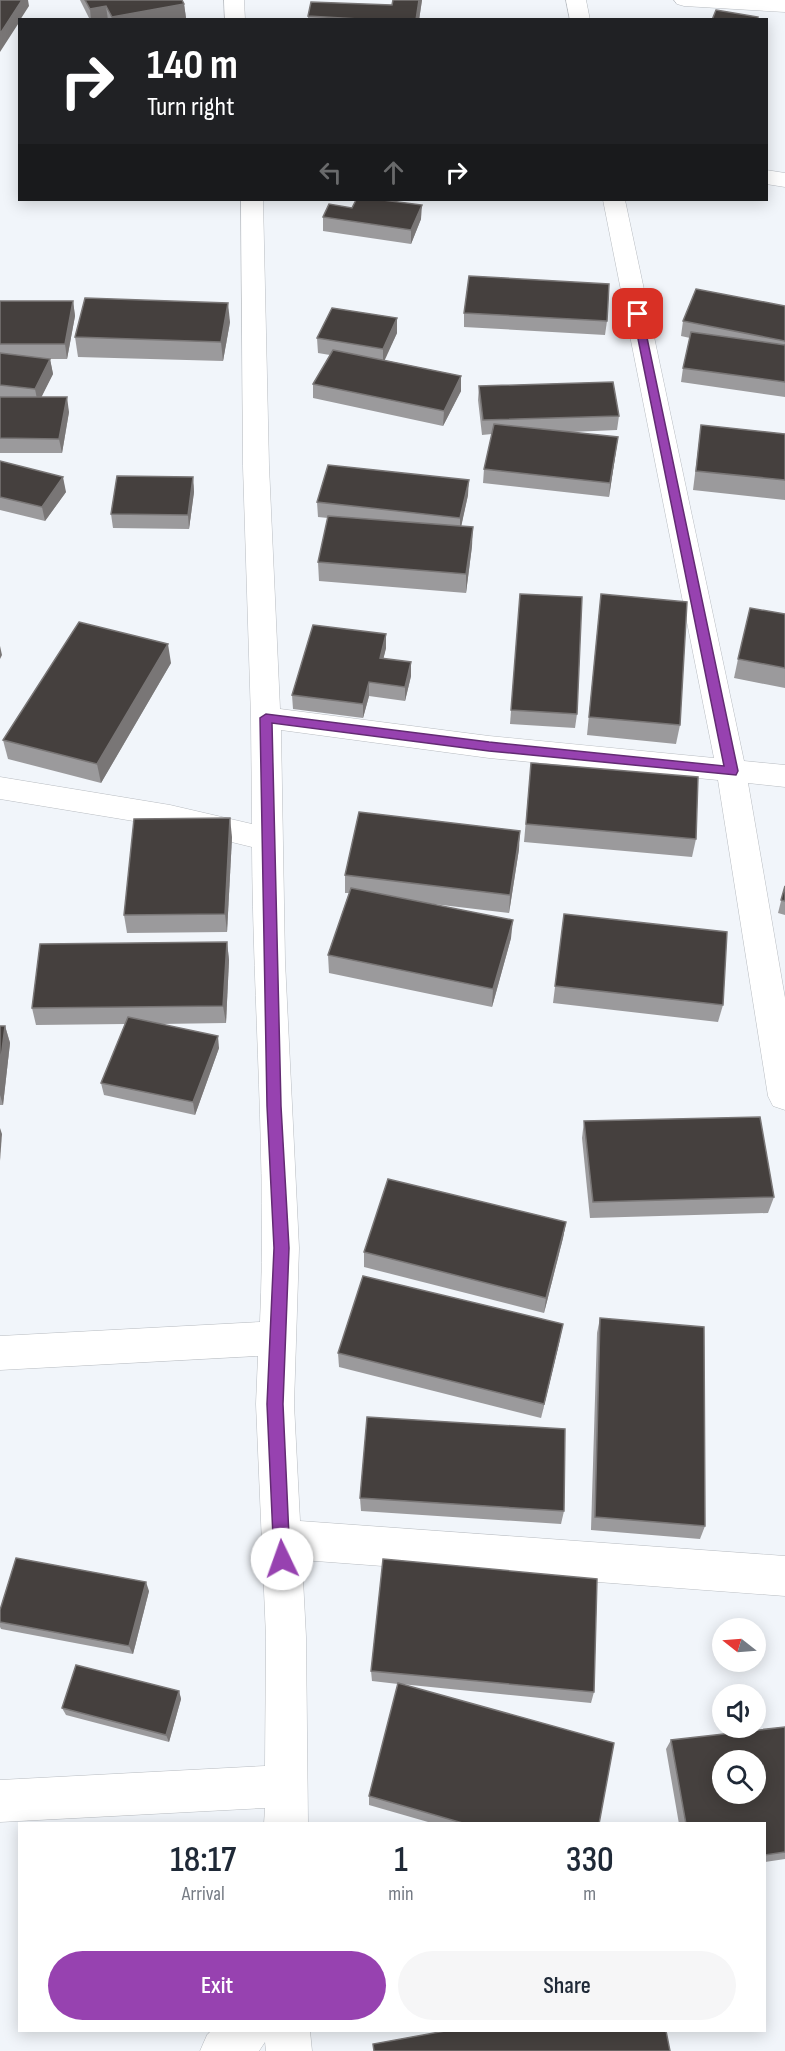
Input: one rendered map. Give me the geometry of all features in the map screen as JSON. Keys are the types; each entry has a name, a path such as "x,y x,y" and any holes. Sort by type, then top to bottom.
{"street":[{"path":"234,0 235,18"},
{"path":"576,0 580,18"},
{"path":"684,0 785,6"},
{"path":"768,177 785,180"},
{"path":"0,1801 285,1805 286,1637 275,1404 281,1248 274,1106 266,718 256,466 252,201"},
{"path":"614,201 731,771 785,1096"},
{"path":"266,718 489,747 785,776"},
{"path":"0,788 170,816 267,839"},
{"path":"0,1353 278,1338"},
{"path":"281,1539 785,1576"},
{"path":"223,2051 246,2032"},
{"path":"288,2032 289,2051"}],"building":[{"path":"0,0 22,0 0,34"},
{"path":"85,0 182,0 184,4 112,17 106,6 90,9"},
{"path":"393,0 419,0 416,18 308,16 311,2 392,5"},
{"path":"716,10 758,17 758,18 713,18"},
{"path":"356,201 391,201 422,205 411,230 323,217 329,204 352,208"},
{"path":"469,276 609,284 607,321 464,313"},
{"path":"696,289 785,306 785,341 683,321"},
{"path":"85,298 228,303 221,342 75,337"},
{"path":"0,301 73,301 65,344 0,344"},
{"path":"332,308 397,318 383,349 317,338"},
{"path":"691,332 785,345 785,382 683,368"},
{"path":"333,350 461,376 444,411 313,384"},
{"path":"0,353 50,359 35,389 0,385"},
{"path":"613,382 619,416 483,420 479,386"},
{"path":"0,397 67,397 59,439 0,438"},
{"path":"494,424 618,437 610,483 484,469"},
{"path":"701,425 785,434 785,480 696,471"},
{"path":"0,461 63,477 42,507 0,497"},
{"path":"328,465 469,480 460,518 317,502"},
{"path":"117,476 193,477 188,515 111,514"},
{"path":"328,516 473,527 466,574 318,562"},
{"path":"520,594 582,597 577,714 511,710"},
{"path":"601,594 687,602 680,725 589,717"},
{"path":"750,608 785,614 785,668 738,659"},
{"path":"79,622 168,644 97,764 3,740"},
{"path":"313,625 386,634 380,658 411,662 405,687 369,682 363,704 292,695"},
{"path":"531,763 698,777 696,839 526,824"},
{"path":"359,812 520,831 510,895 345,875"},
{"path":"230,818 225,914 124,915 134,819"},
{"path":"785,886 785,901 781,900"},
{"path":"351,888 513,920 493,989 328,955"},
{"path":"564,914 727,932 723,1005 555,986"},
{"path":"227,942 223,1006 32,1008 40,944"},
{"path":"128,1017 218,1036 193,1102 101,1083"},
{"path":"0,1026 5,1026 0,1067"},
{"path":"760,1117 774,1197 593,1202 584,1121"},
{"path":"388,1179 566,1222 546,1298 364,1252"},
{"path":"363,1276 563,1324 544,1404 338,1353"},
{"path":"600,1318 704,1327 705,1526 595,1517"},
{"path":"367,1417 565,1429 564,1511 360,1498"},
{"path":"16,1558 146,1582 129,1646 0,1622 0,1610"},
{"path":"383,1559 597,1579 594,1692 371,1671"},
{"path":"76,1665 179,1691 166,1735 62,1708"},
{"path":"398,1683 614,1743 599,1822 459,1822 369,1796"},
{"path":"785,1727 785,1852 766,1855 766,1822 686,1822 671,1740 712,1735 712,1738 766,1738 766,1729"},
{"path":"439,2032 666,2032 670,2051 374,2051 373,2044"}],"route":[{"path":"282,1559 275,1404 281,1248 269,961 266,718 489,747 731,771 638,314"}]}
